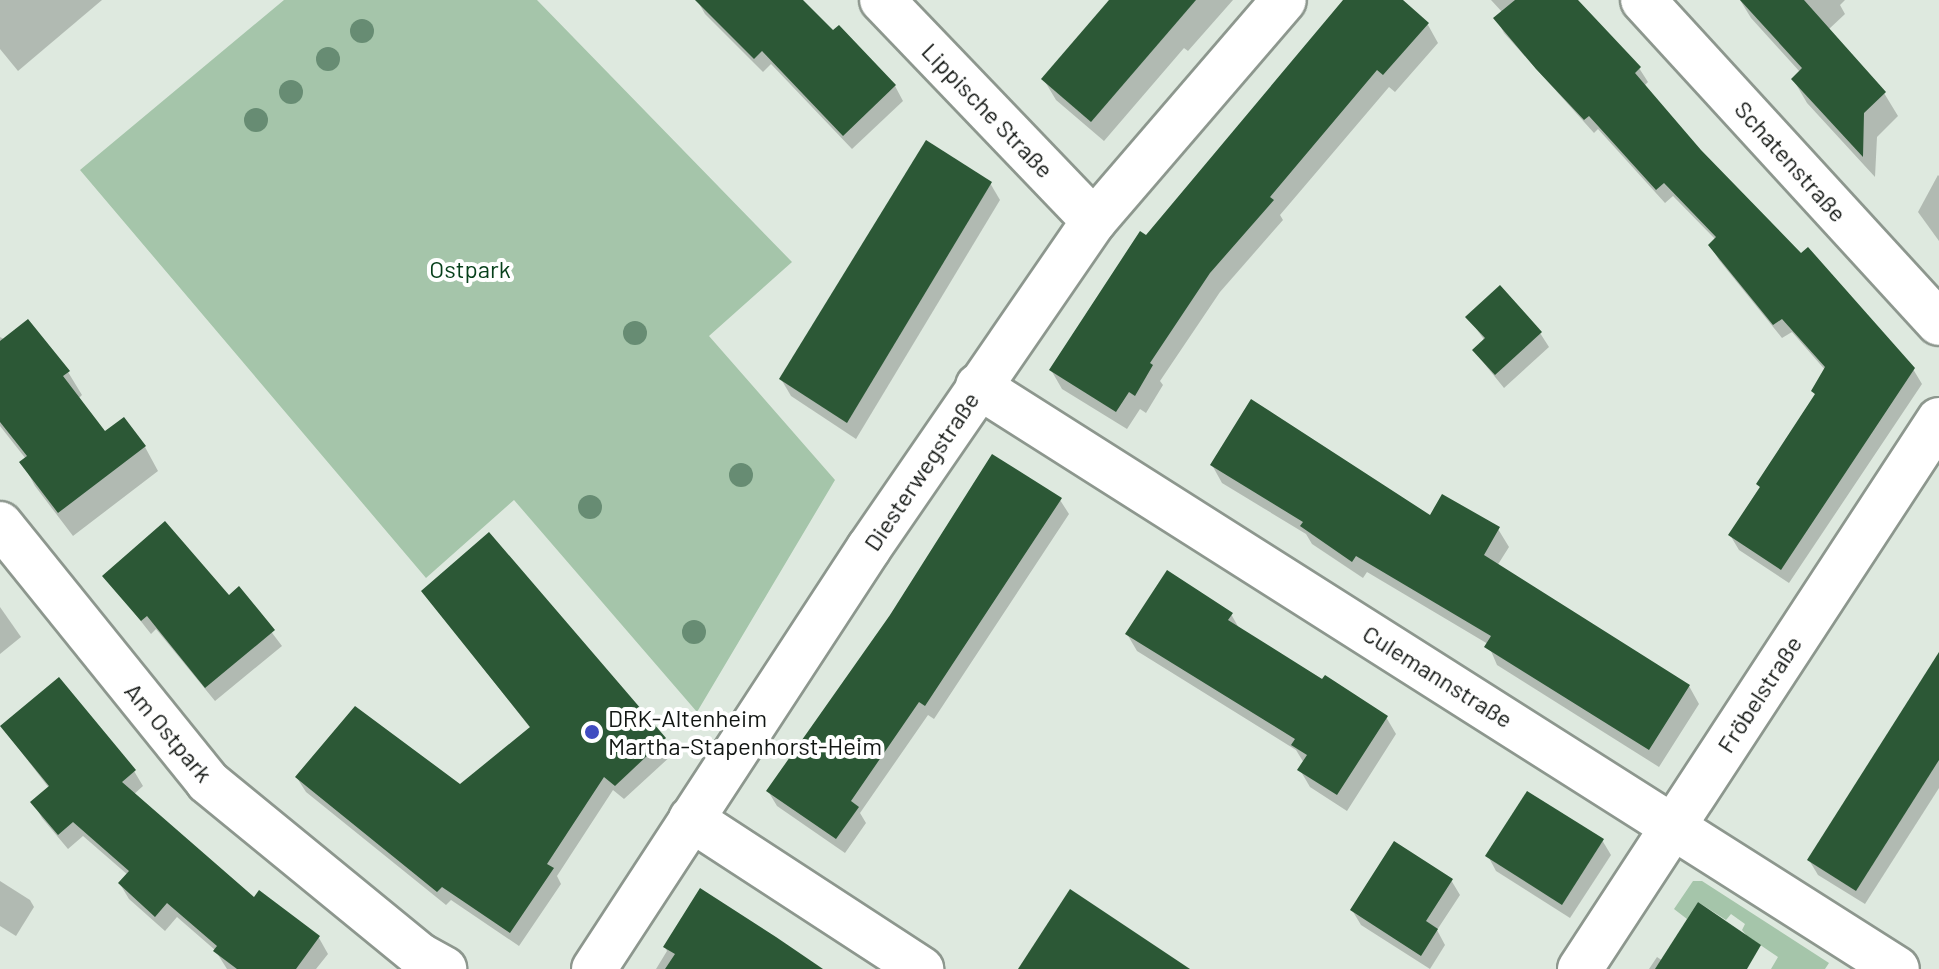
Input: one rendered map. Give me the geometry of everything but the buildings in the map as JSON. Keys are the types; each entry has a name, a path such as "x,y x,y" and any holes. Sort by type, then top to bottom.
{"street":[{"name":"Lippische Straße","path":"882,0 1094,221"},
{"name":"Diesterwegstraße","path":"594,969 978,386 1094,221 1284,0"},
{"name":"Schatenstraße","path":"1643,0 1939,323"},
{"name":"Culemannstraße","path":"978,386 1673,824 1897,969"},
{"name":"Fröbelstraße","path":"1580,969 1939,420"},
{"name":"Am Ostpark","path":"0,524 208,782 419,955 444,969"},
{"path":"691,819 921,969"}],"green space":[{"name":"Ostpark","path":"284,0 537,0 792,262 709,336 835,480 697,712 514,500 426,578 80,170"},
{"path":"1693,881 1702,881 1829,963 1825,969 1771,969 1778,957 1747,936 1742,930 1745,924 1731,914 1726,920 1698,902 1687,919 1674,909"}],"place":[{"name":"DRK-Altenheim Martha-Stapenhorst-Heim","path":"592,732"}]}
